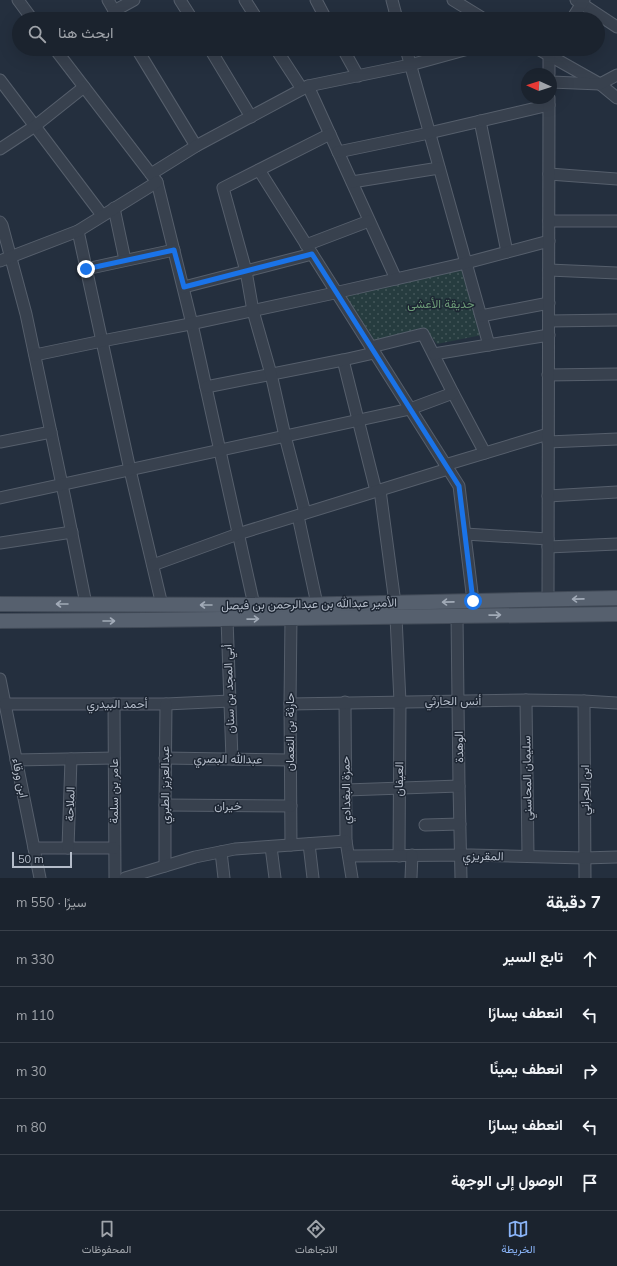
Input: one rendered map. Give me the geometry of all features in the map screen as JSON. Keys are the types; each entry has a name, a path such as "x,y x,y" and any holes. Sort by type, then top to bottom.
{"main road":[{"name":"الأمير عبدالله بن عبدالرحمن بن فيصل","path":"0,604 254,605 617,598"},
{"name":"الأمير عبدالله بن عبدالرحمن بن فيصل","path":"0,621 617,614"}],"street":[{"path":"18,0 27,12"},
{"path":"108,0 115,12"},
{"path":"120,12 134,0"},
{"path":"180,0 188,12"},
{"path":"245,0 253,12"},
{"path":"316,0 322,12"},
{"path":"392,0 395,12"},
{"path":"452,0 472,12"},
{"path":"575,12 580,1 596,12"},
{"path":"605,19 617,27"},
{"path":"61,56 154,178 184,287 254,605"},
{"path":"141,56 196,146"},
{"path":"214,56 251,117"},
{"path":"281,56 305,88 330,134 396,279"},
{"path":"347,56 358,76"},
{"path":"408,56 489,345"},
{"path":"0,261 78,231 114,208 196,146 305,88 410,65 443,56"},
{"path":"550,68 551,56"},
{"path":"557,56 600,84 617,98"},
{"path":"557,82 600,84 617,76"},
{"path":"0,80 102,216"},
{"path":"0,149 34,126 84,87"},
{"path":"338,152 480,121 539,104"},
{"path":"548,600 549,104"},
{"path":"480,121 507,252"},
{"path":"317,604 301,514 271,374 253,311 246,271 223,188 330,134"},
{"path":"352,182 439,168"},
{"path":"259,170 459,486 473,601"},
{"path":"549,174 617,179"},
{"path":"114,208 125,260"},
{"path":"184,287 246,271 309,250 369,221"},
{"path":"549,221 617,221"},
{"path":"0,222 26,314 86,604"},
{"path":"78,231 130,470 162,604"},
{"path":"35,355 192,324 336,293 466,263 549,241"},
{"path":"86,269 174,250"},
{"path":"549,270 617,273"},
{"path":"481,316 549,303"},
{"path":"549,321 617,320"},
{"path":"206,387 343,360 423,334 485,453"},
{"path":"434,354 548,335"},
{"path":"343,360 378,490 395,603"},
{"path":"548,375 617,374"},
{"path":"0,498 410,409 453,392"},
{"path":"0,442 51,432"},
{"path":"153,564 238,534 378,490 485,453 548,438 617,439"},
{"path":"548,496 617,492"},
{"path":"0,543 72,532"},
{"path":"465,534 548,543 617,544"},
{"name":"الوهدة","path":"457,616 461,878"},
{"name":"العيفان","path":"396,617 400,702 399,856"},
{"name":"حارثة بن النعمان","path":"291,618 291,845"},
{"name":"أبي المجد بن سنان","path":"227,619 232,759"},
{"name":"ابن ورقاء","path":"0,679 40,878"},
{"name":"أحمد البيدري","path":"3,698 114,704 166,704 230,701"},
{"name":"أنس الحارثي","path":"290,704 526,700 617,703"},
{"name":"سليمان المحاسني","path":"526,700 528,856"},
{"name":"ابن الحراني","path":"584,701 585,878"},
{"name":"حمزة البغدادي","path":"345,702 346,841 352,878"},
{"name":"عامر بن سلمة","path":"114,704 115,878"},
{"name":"عبدالعزيز الطبري","path":"166,704 166,866"},
{"path":"16,760 114,758"},
{"name":"عبدالله البصري","path":"165,758 290,760"},
{"name":"الملاحة","path":"68,848 71,759"},
{"path":"346,790 459,786"},
{"name":"خيران","path":"165,805 291,806"},
{"path":"425,825 460,824"},
{"path":"125,878 195,857 235,849 346,841"},
{"path":"309,844 313,878"},
{"path":"271,847 275,878"},
{"path":"34,848 114,848"},
{"path":"221,852 224,878"},
{"path":"411,878 412,855"},
{"name":"المقريزي","path":"349,856 461,855 584,858 617,857"}],"green space":[{"name":"حديقة الأعشى","path":"463,268 482,335 437,344 427,331 375,346 343,294"}],"route":[{"path":"86,269 174,250 184,287 312,254 459,486 473,601"}]}
